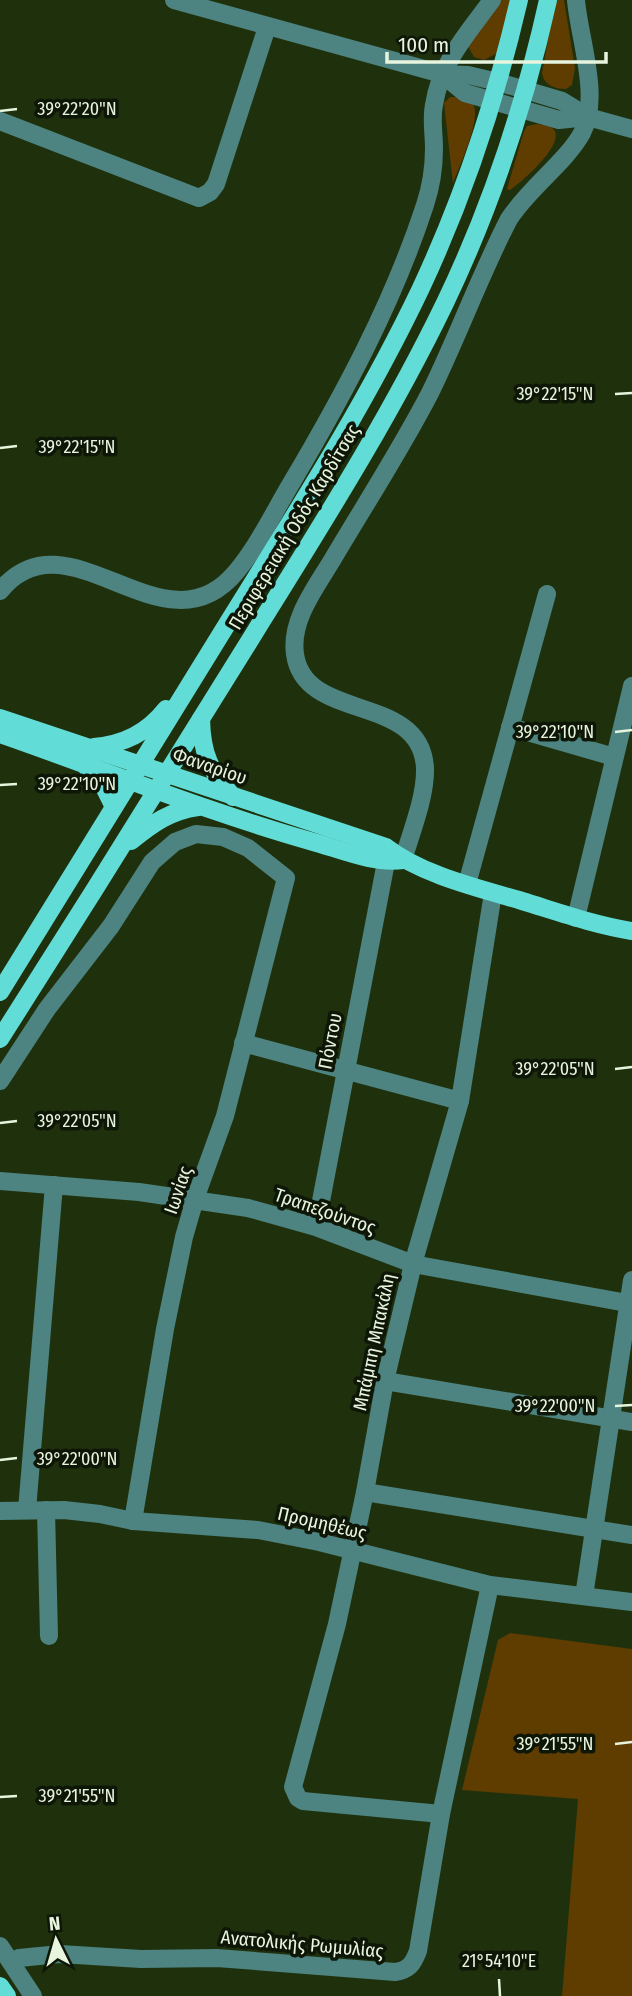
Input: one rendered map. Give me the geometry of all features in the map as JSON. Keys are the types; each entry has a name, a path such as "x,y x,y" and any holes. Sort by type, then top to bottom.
{"main road":[{"name":"Περιφερειακή Οδός Καρδίτσας","path":"0,992 344,433 397,337 461,196 493,101 519,0"},
{"name":"Περιφερειακή Οδός Καρδίτσας","path":"0,1039 338,498 421,351 486,206 520,109 548,0"},
{"path":"114,807 84,755 141,732 155,723 187,690"},
{"name":"Φαναρίου","path":"0,718 84,755 130,782 204,807 395,861 576,918 632,931"},
{"path":"201,719 206,761 233,797"},
{"name":"Φαναρίου","path":"0,734 84,755 141,764 386,847 395,861"},
{"path":"120,850 161,818 176,811 204,807"},
{"path":"0,1986 7,1996"}],"street":[{"path":"174,0 442,74 468,75 498,82 562,101 588,117 632,130"},
{"path":"0,591 24,569 40,565 58,565 156,596 188,601 202,599 214,592 236,572 320,434 382,316 415,233 431,181 434,150 433,108 442,74 464,36 492,0"},
{"path":"576,0 588,77 588,117"},
{"path":"0,121 194,199 199,198 210,192 216,184 267,27"},
{"path":"442,74 465,93 559,120 588,117"},
{"name":"Πόντου","path":"316,1227 346,1070 395,861 425,778 422,748 410,732 396,721 333,698 301,672 295,653 298,623 316,586 405,439 430,392 509,219 576,141 588,117"},
{"path":"467,884 547,594"},
{"path":"576,918 632,686"},
{"path":"510,727 614,757"},
{"name":"Ιωνίας","path":"0,1081 47,1009 111,926 152,862 175,842 196,834 223,837 248,848 286,878 225,1116 195,1199 170,1302 132,1521"},
{"name":"Μπάμπη Μπακάλη","path":"441,1814 303,1801 298,1798 293,1787 354,1551 385,1381 413,1264 460,1101 493,892"},
{"path":"243,1043 460,1101"},
{"name":"Τραπεζούντος","path":"0,1181 195,1199 258,1210 316,1227 413,1264 630,1304"},
{"path":"27,1510 54,1185"},
{"path":"584,1595 632,1280"},
{"path":"385,1381 632,1423"},
{"path":"365,1492 632,1535"},
{"path":"46,1510 50,1636"},
{"name":"Προμηθέως","path":"0,1511 46,1510 100,1514 132,1521 258,1530 490,1585 632,1602"},
{"name":"Ανατολικής Ρωμυλίας","path":"11,1962 19,1958 60,1954 141,1959 217,1958 395,1972 407,1970 413,1964 418,1951 441,1814 490,1585"},
{"path":"0,1946 33,1996"}],"shaded area":[{"path":"497,0 515,0 498,53 484,60 474,57 466,43"},
{"path":"555,0 564,0 575,68 572,85 566,89 550,86 542,73"},
{"path":"450,97 467,100 475,109 473,130 453,184 444,103"},
{"path":"537,124 551,127 556,134 554,143 527,176 510,190 507,189 524,131 527,126"},
{"path":"510,1633 632,1649 632,1996 562,1996 578,1799 462,1790 498,1640"}]}
